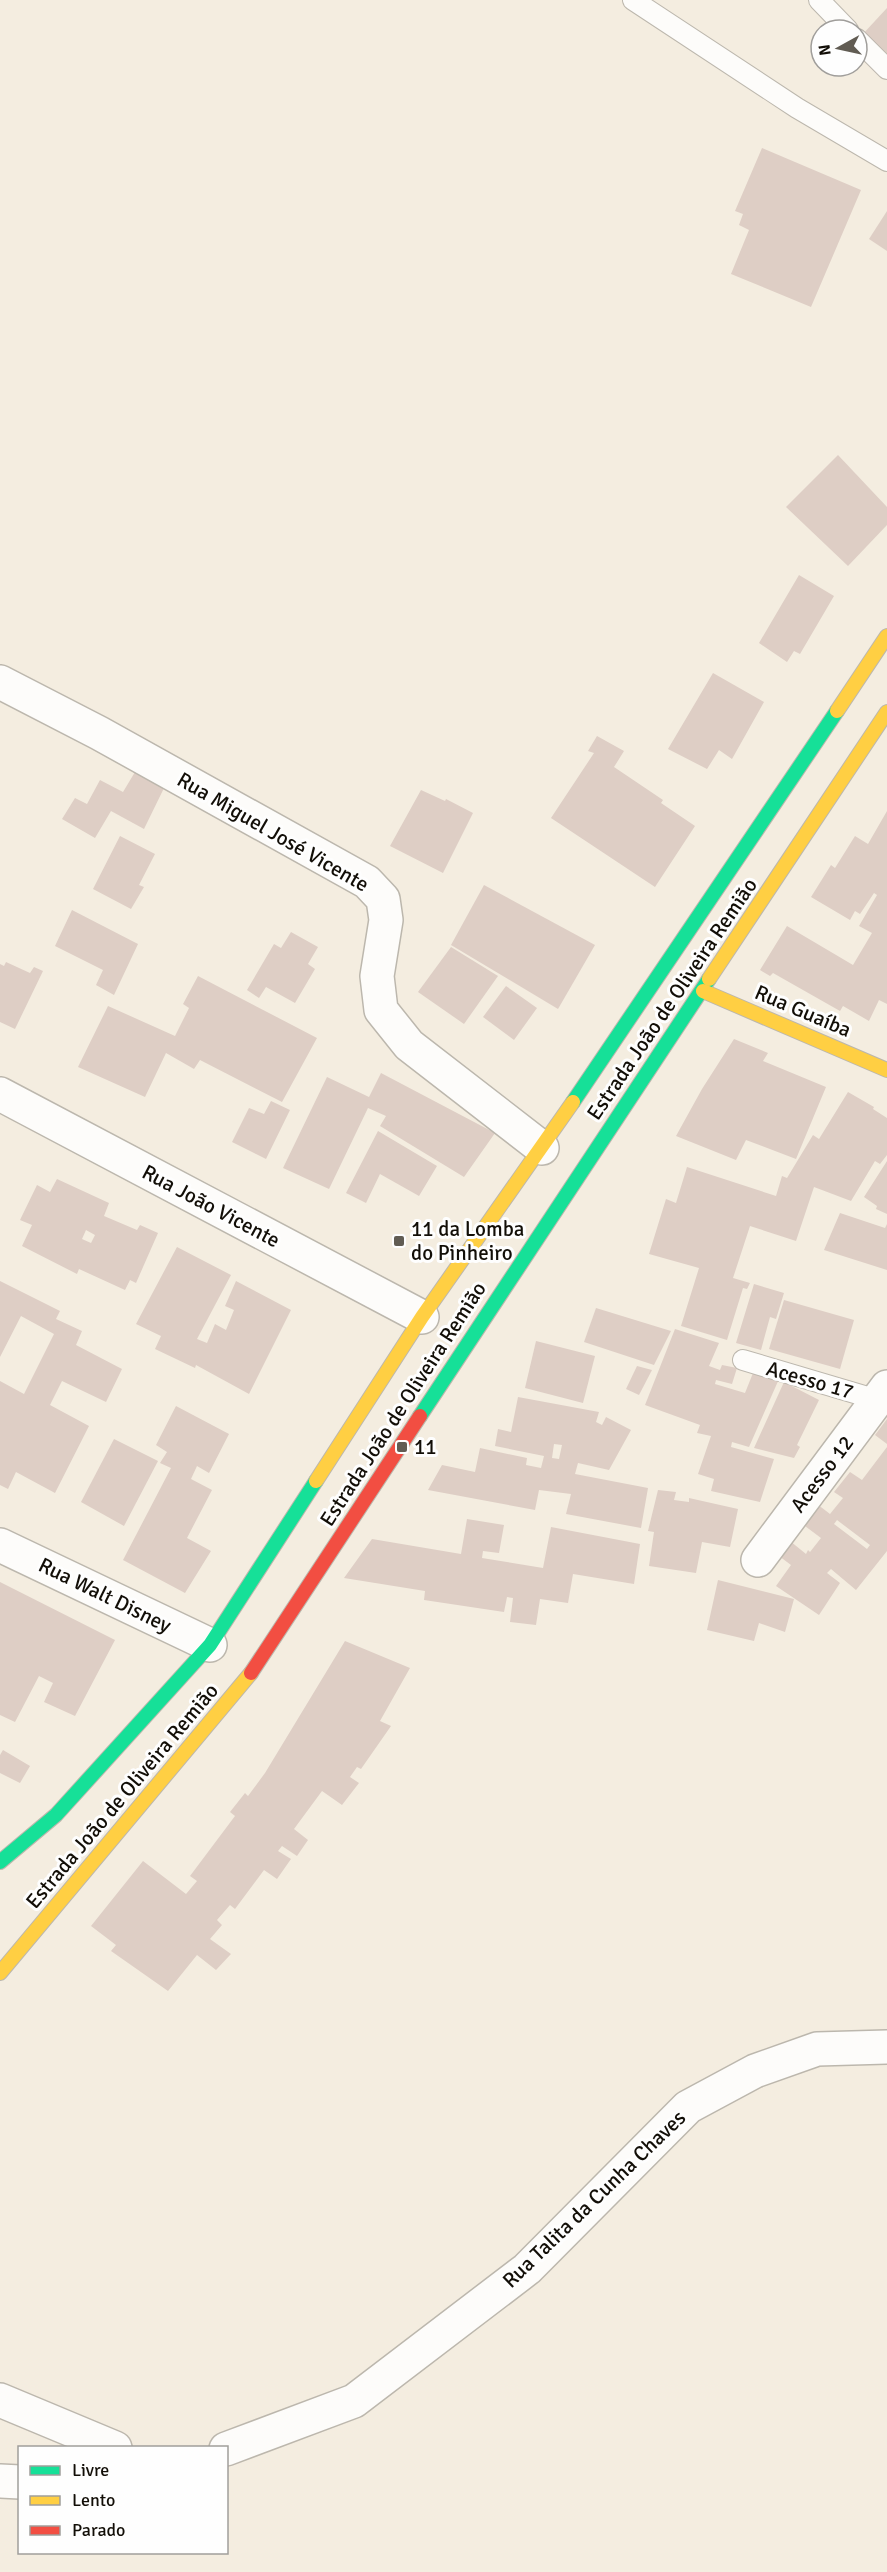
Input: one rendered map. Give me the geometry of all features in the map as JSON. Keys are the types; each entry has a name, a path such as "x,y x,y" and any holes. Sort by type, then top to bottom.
{"main road":[{"name":"Estrada João de Oliveira Remião","path":"0,1862 56,1815 210,1645 422,1317 542,1148 887,636"},
{"name":"Estrada João de Oliveira Remião","path":"0,1973 261,1661 502,1290 887,712"},
{"name":"Rua Guaíba","path":"703,991 887,1070"}],"street":[{"name":"Rua Miguel José Vicente","path":"0,682 99,733 367,882 383,899 386,920 377,976 381,1010 409,1045 542,1148"},
{"name":"Rua João Vicente","path":"0,1094 422,1317"},
{"name":"Acesso 12","path":"758,1560 882,1394"},
{"name":"Rua Walt Disney","path":"0,1545 210,1645"},
{"name":"Rua Talita da Cunha Chaves","path":"228,2448 354,2401 527,2269 688,2107 755,2071 817,2049 887,2047"},
{"path":"0,2400 110,2446"},
{"path":"0,2481 18,2482"}],"lane":[{"path":"633,0 797,108 887,161"},
{"path":"819,0 837,18"},
{"path":"869,51 887,69"},
{"path":"868,740 887,750"},
{"name":"Acesso 17","path":"742,1360 882,1394"}],"building":[{"path":"887,8 887,58 869,41 869,27"},
{"path":"762,148 861,190 811,307 731,274 749,230 739,225 743,214 735,211"},
{"path":"887,211 887,251 869,239"},
{"path":"838,455 887,507 887,525 848,566 786,507"},
{"path":"799,575 834,596 800,654 794,651 787,662 759,643"},
{"path":"713,673 764,702 732,759 719,750 707,769 668,749"},
{"path":"597,736 624,751 614,767 663,800 661,803 695,826 655,887 551,818 594,753 588,751"},
{"path":"135,772 165,786 144,829 111,811 95,838 62,819 75,798 87,804 100,780 123,792"},
{"path":"421,790 445,801 446,799 473,813 443,873 390,846"},
{"path":"887,811 887,1004 879,1000 869,1021 843,1006 840,1011 773,973 770,976 760,970 787,926 853,965 872,933 859,926 877,895 874,893 860,914 855,911 850,920 811,897 831,865 835,868 855,836 868,844"},
{"path":"120,836 155,854 139,885 144,887 131,909 93,889"},
{"path":"484,885 595,945 558,1009 451,945"},
{"path":"72,910 138,944 114,995 96,985 103,970 55,946"},
{"path":"291,932 318,947 308,964 315,969 295,1003 266,987 259,998 247,990 274,944 281,948"},
{"path":"451,947 498,976 464,1024 418,992"},
{"path":"6,962 30,973 34,967 43,971 15,1029 0,1022 0,964 4,966"},
{"path":"198,976 317,1038 282,1102 200,1060 194,1069 166,1053 145,1097 78,1067 108,1006 175,1036 189,1008 183,1004"},
{"path":"506,986 537,1008 514,1040 483,1017"},
{"path":"734,1039 768,1053 763,1061 826,1087 796,1159 746,1140 736,1160 676,1136 702,1089"},
{"path":"381,1073 495,1133 464,1177 380,1126 386,1116 368,1108 329,1189 283,1168 327,1077 369,1097"},
{"path":"848,1092 874,1107 873,1109 887,1118 887,1155 880,1164 875,1161 851,1201 814,1187 796,1241 750,1226 733,1278 750,1283 747,1289 743,1288 727,1340 681,1326 699,1268 649,1254 666,1199 676,1203 687,1167 776,1196 782,1176 787,1178 813,1135 819,1139"},
{"path":"271,1101 290,1110 266,1159 232,1142 249,1108 264,1114"},
{"path":"378,1131 437,1166 419,1196 380,1174 366,1203 346,1193"},
{"path":"887,1161 887,1214 876,1209 877,1206 864,1197"},
{"path":"57,1179 109,1203 104,1216 137,1230 140,1225 158,1233 136,1283 130,1280 125,1290 79,1269 77,1274 22,1246 32,1225 20,1220 37,1185 50,1192","holes":["86,1230 95,1235 91,1243 82,1239"]},
{"path":"840,1213 885,1228 887,1224 887,1270 824,1250"},
{"path":"177,1247 231,1275 197,1339 207,1343 215,1324 226,1330 234,1310 225,1306 236,1281 291,1310 249,1394 196,1365 195,1368 155,1349 161,1336 136,1324"},
{"path":"0,1281 60,1311 56,1319 82,1331 76,1345 122,1369 106,1402 62,1381 50,1405 89,1426 55,1493 16,1472 8,1489 0,1485 0,1381 24,1394 54,1334 21,1316 0,1357"},
{"path":"754,1284 784,1293 776,1319 770,1317 761,1350 736,1343"},
{"path":"784,1300 854,1320 840,1369 769,1349"},
{"path":"596,1308 671,1331 654,1365 584,1342"},
{"path":"675,1329 719,1343 709,1366 720,1370 722,1365 737,1368 732,1384 716,1380 715,1384 745,1393 753,1373 779,1379 749,1447 732,1442 731,1447 774,1459 760,1502 711,1491 714,1479 698,1474 711,1436 697,1433 700,1425 645,1405"},
{"path":"536,1341 595,1356 583,1403 525,1388"},
{"path":"637,1366 652,1370 639,1395 626,1389"},
{"path":"784,1382 819,1400 797,1445 800,1447 794,1458 754,1448"},
{"path":"518,1397 599,1412 596,1422 602,1425 606,1417 631,1430 609,1470 578,1463 575,1474 648,1488 641,1528 566,1514 571,1494 539,1490 535,1510 428,1490 442,1465 475,1472 480,1448 527,1458 526,1465 541,1468 544,1456 495,1446 498,1429 511,1432","holes":["554,1444 562,1445 559,1459 552,1458"]},
{"path":"176,1406 229,1434 209,1473 197,1466 191,1479 212,1490 187,1538 211,1551 185,1593 123,1560 171,1468 160,1463 167,1452 156,1445"},
{"path":"887,1419 887,1444 875,1435"},
{"path":"114,1439 158,1461 124,1526 81,1502"},
{"path":"887,1447 887,1551 856,1590 831,1569 827,1573 840,1583 819,1615 776,1586 791,1565 779,1556 790,1541 806,1554 808,1550 810,1552 821,1538 805,1526 807,1522 805,1521 817,1504 830,1514 843,1498 834,1492 850,1472 862,1480","holes":["837,1520 870,1545 867,1549 834,1524"]},
{"path":"658,1490 676,1492 674,1500 689,1502 689,1498 738,1509 730,1547 702,1542 696,1573 649,1566 654,1532 648,1531"},
{"path":"467,1519 504,1525 499,1553 483,1551 482,1558 543,1568 551,1527 640,1544 634,1584 573,1574 568,1603 540,1599 536,1625 510,1622 513,1598 507,1597 504,1612 424,1600 425,1591 344,1578 372,1539 461,1554"},
{"path":"718,1580 794,1599 785,1632 759,1623 754,1641 707,1630"},
{"path":"0,1582 115,1640 75,1716 44,1702 53,1683 39,1676 15,1722 0,1715"},
{"path":"345,1641 410,1668 380,1721 391,1726 361,1769 357,1767 350,1777 359,1783 342,1805 322,1791 294,1829 308,1840 297,1856 282,1846 278,1851 291,1859 277,1879 264,1870 235,1909 230,1905 217,1920 222,1925 210,1939 231,1954 216,1970 197,1955 168,1991 111,1951 116,1945 91,1926 143,1861 186,1894 197,1881 190,1876 235,1816 230,1812 245,1793 248,1796 265,1773"},
{"path":"3,1750 30,1766 20,1783 0,1773 0,1755"}],"traffic: fast":[{"path":"573,1102 837,711"},
{"path":"420,1416 709,979"},
{"path":"0,1862 56,1815 210,1645 316,1481"}],"traffic: slow":[{"path":"837,711 887,636"},
{"path":"709,979 887,712"},
{"path":"703,991 887,1070"},
{"path":"316,1481 422,1317 573,1102"},
{"path":"0,1973 251,1673"}],"traffic: jam":[{"path":"251,1673 420,1416"}],"place":[{"name":"11 da Lomba do Pinheiro","path":"399,1241"},
{"name":"11","path":"402,1447"}]}
